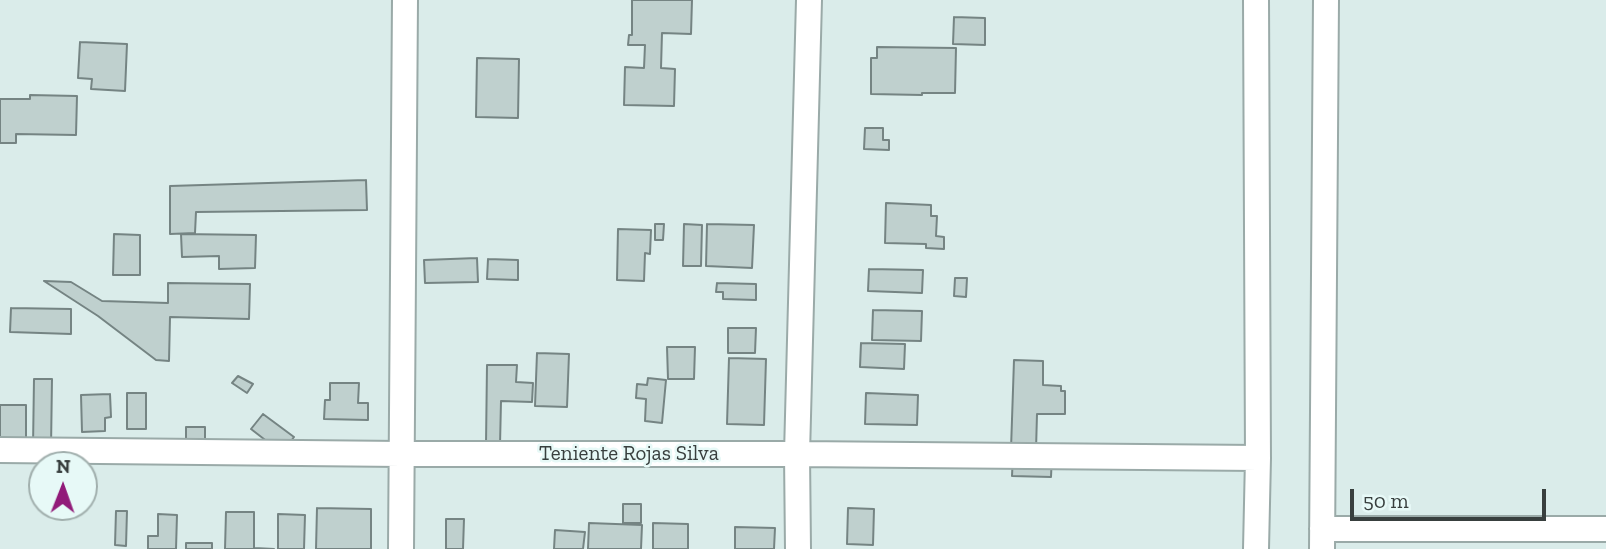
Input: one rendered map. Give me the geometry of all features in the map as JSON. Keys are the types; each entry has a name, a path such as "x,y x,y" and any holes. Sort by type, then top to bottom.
{"street":[{"path":"401,549 405,0"},
{"path":"798,549 797,454 809,0"},
{"path":"1256,0 1256,549"},
{"path":"1326,0 1322,539 1606,529"},
{"name":"Teniente Rojas Silva","path":"0,450 1258,458"}],"building":[{"path":"632,0 692,0 691,34 662,33 661,68 675,69 674,106 624,105 625,67 644,68 645,45 628,45 629,35 632,35"},
{"path":"954,17 985,18 985,45 953,44"},
{"path":"80,42 127,44 125,91 91,89 92,79 78,78"},
{"path":"877,47 956,48 955,93 871,94 871,58 877,58"},
{"path":"477,58 519,59 518,118 476,117"},
{"path":"30,95 77,96 76,135 16,134 16,143 0,143 0,99 30,99"},
{"path":"865,128 883,128 883,140 889,140 889,150 864,149"},
{"path":"366,180 367,210 196,212 195,233 170,234 170,186"},
{"path":"886,203 931,205 931,216 937,216 936,236 944,237 944,249 926,248 926,244 885,243"},
{"path":"655,224 664,224 663,240 655,240"},
{"path":"684,224 702,225 701,266 683,266"},
{"path":"707,224 754,225 752,268 706,266"},
{"path":"618,229 651,230 650,254 645,253 644,281 617,280"},
{"path":"114,234 140,235 140,275 113,275"},
{"path":"181,234 256,235 255,268 219,269 219,256 182,257"},
{"path":"477,258 478,282 425,283 424,260"},
{"path":"488,259 518,260 518,280 487,279"},
{"path":"869,269 923,270 922,293 868,291"},
{"path":"955,278 967,278 966,297 954,296"},
{"path":"44,281 71,282 102,301 168,303 168,283 250,284 249,319 170,317 169,361 156,360 98,316"},
{"path":"717,283 756,284 756,300 723,299 723,292 716,292"},
{"path":"11,308 71,309 71,334 10,332"},
{"path":"873,310 922,311 921,341 872,340"},
{"path":"728,328 756,328 755,353 728,353"},
{"path":"861,343 905,344 904,369 860,367"},
{"path":"667,347 695,347 694,379 668,379"},
{"path":"537,353 569,354 567,407 535,406"},
{"path":"729,358 766,359 764,425 727,424"},
{"path":"1014,360 1043,361 1043,385 1061,386 1061,391 1065,391 1065,414 1037,414 1036,450 1011,449"},
{"path":"487,365 517,365 516,382 533,383 532,402 501,401 500,445 486,444"},
{"path":"238,376 253,384 247,393 232,383"},
{"path":"648,378 666,380 662,423 645,421 646,399 636,398 637,384 647,385"},
{"path":"34,379 52,379 51,448 33,447"},
{"path":"330,383 359,383 358,403 368,403 368,420 324,419 325,400 330,400"},
{"path":"127,393 146,393 146,429 127,429"},
{"path":"866,393 918,395 917,425 865,424"},
{"path":"110,394 111,417 105,418 105,431 82,432 81,395"},
{"path":"0,405 26,405 26,442 0,442"},
{"path":"263,414 294,437 282,453 251,429"},
{"path":"186,427 205,427 205,446 186,446"},
{"path":"1013,453 1052,454 1051,477 1012,476"},
{"path":"623,504 641,504 641,523 623,523"},
{"path":"317,508 371,509 371,549 316,549"},
{"path":"848,508 874,509 873,545 847,544"},
{"path":"116,511 127,511 126,546 115,545"},
{"path":"226,512 254,512 254,548 274,549 225,549"},
{"path":"158,514 177,515 176,549 148,549 148,536 158,536"},
{"path":"278,514 305,515 304,549 278,549"},
{"path":"446,519 464,519 463,549 446,549"},
{"path":"589,523 642,525 641,549 588,549"},
{"path":"653,523 688,524 688,549 653,549"},
{"path":"735,527 775,528 774,549 735,549"},
{"path":"555,530 585,532 583,549 554,549"},
{"path":"186,543 212,543 212,549 186,549"}]}
